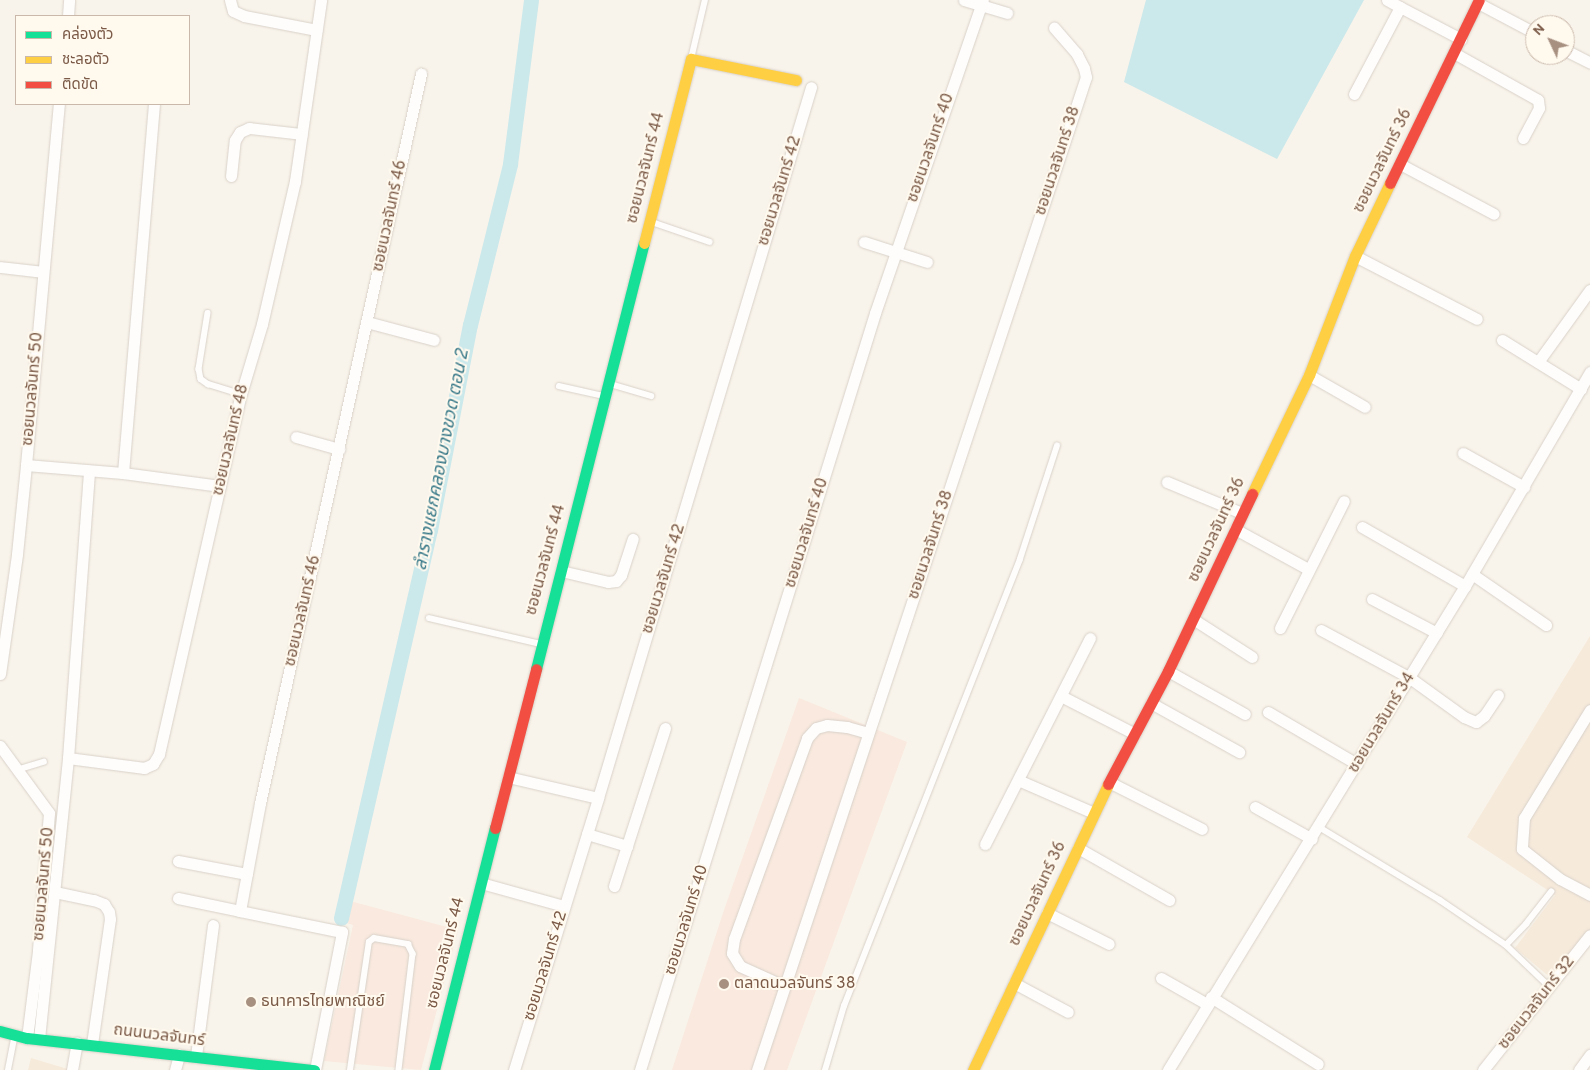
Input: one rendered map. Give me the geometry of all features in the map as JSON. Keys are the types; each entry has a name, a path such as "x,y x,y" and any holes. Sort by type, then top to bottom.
{"street":[{"path":"68,15 69,0"},
{"path":"230,0 233,11 244,16 317,30"},
{"name":"ซอยนวลจันทร์ 48","path":"68,758 144,768 153,764 156,759 241,394 262,324 295,181 321,0"},
{"path":"964,0 982,3 1008,13"},
{"path":"1387,0 1461,39"},
{"path":"1479,1 1525,27"},
{"name":"ซอยนวลจันทร์ 36","path":"973,1070 1094,813 1168,671 1309,375 1355,256 1479,1"},
{"name":"ซอยนวลจันทร์ 40","path":"640,1070 895,252 982,3"},
{"path":"1354,94 1400,7"},
{"name":"ซอยนวลจันทร์ 38","path":"757,1070 1086,77 1077,54 1054,28"},
{"path":"1454,53 1538,100 1539,108 1523,138"},
{"path":"1575,55 1590,63"},
{"path":"691,59 796,80"},
{"name":"ซอยนวลจันทร์ 44","path":"434,1070 691,59"},
{"name":"ซอยนวลจันทร์ 46","path":"240,911 260,803 421,74"},
{"name":"ซอยนวลจันทร์ 42","path":"514,1070 598,798 811,87"},
{"name":"ซอยนวลจันทร์ 50","path":"0,674 17,554 59,105"},
{"path":"123,473 154,105"},
{"path":"230,176 235,140 240,132 249,128 302,134"},
{"path":"1400,164 1494,214"},
{"path":"864,242 928,262"},
{"path":"1355,256 1477,319"},
{"path":"0,267 43,272"},
{"path":"1538,362 1590,290"},
{"path":"367,322 434,340"},
{"path":"1502,340 1581,389"},
{"name":"ซอยนวลจันทร์ 34","path":"1168,1070 1209,1000 1312,839 1410,678 1590,372"},
{"path":"1309,375 1365,407"},
{"path":"296,437 339,449"},
{"path":"1463,454 1524,487"},
{"path":"26,465 123,473 220,486"},
{"path":"39,1039 68,758 89,470"},
{"path":"1167,482 1242,513"},
{"path":"1280,628 1308,569 1344,501"},
{"path":"1362,527 1465,586"},
{"path":"1235,529 1308,569"},
{"path":"561,571 608,582 616,581 621,576 632,539"},
{"path":"1472,574 1546,625"},
{"path":"1372,599 1437,633"},
{"path":"1193,619 1252,657"},
{"path":"1321,630 1410,678 1464,717 1476,722 1484,716 1498,695"},
{"path":"985,844 1090,638"},
{"path":"1168,671 1245,714"},
{"path":"1061,696 1135,734"},
{"path":"1150,703 1239,752"},
{"path":"1590,710 1524,818 1522,849 1560,879 1590,895"},
{"path":"1268,712 1357,764"},
{"path":"784,986 740,966 732,953 734,938 807,738 816,728 827,725 846,726 868,734"},
{"path":"614,886 665,728"},
{"name":"ซอยนวลจันทร์ 50","path":"0,746 49,813 38,951 21,1036"},
{"path":"508,778 598,798"},
{"path":"1018,780 1094,813"},
{"path":"1109,782 1202,830"},
{"path":"1255,806 1312,839"},
{"path":"586,834 627,846"},
{"path":"1078,848 1169,900"},
{"path":"178,861 247,874"},
{"path":"481,883 564,906"},
{"path":"55,892 94,900 104,904 109,912 110,919 92,1044"},
{"path":"178,898 342,932 315,1070"},
{"path":"1047,913 1109,944"},
{"path":"196,1056 213,925"},
{"name":"ซอยนวลจันทร์ 32","path":"1483,1070 1590,936"},
{"path":"1161,978 1209,1000 1318,1064"},
{"path":"1014,983 1068,1012"},
{"name":"ถนนนวลจันทร์","path":"0,1031 39,1039 315,1070"},
{"path":"72,1070 77,1042"},
{"path":"174,1070 179,1055"},
{"path":"1579,1070 1590,1055"}],"lane":[{"path":"691,59 705,0"},
{"path":"650,221 710,242"},
{"path":"208,313 199,369 201,378 208,384 241,394"},
{"path":"608,384 650,396"},
{"path":"559,386 605,396"},
{"path":"825,1070 844,1006 1020,559 1057,446"},
{"path":"429,618 542,644"},
{"path":"16,770 44,762"},
{"path":"1319,827 1440,900 1506,945 1550,987"},
{"path":"1506,945 1551,892"},
{"path":"350,1070 369,942 374,938 408,944 413,954 399,1070"},
{"path":"8,1070 21,1036"}],"shaded area":[{"path":"1590,636 1590,931 1552,979 1515,948 1555,895 1467,837"},
{"path":"799,698 907,742 787,1070 672,1070 723,913"},
{"path":"350,901 458,930 421,1070 324,1061 353,925 344,922"},
{"path":"31,1058 71,1070 28,1070"}],"water":[{"path":"1146,0 1364,0 1277,159 1124,82"}],"waterway":[{"name":"ลำรางแยกคลองบางขวด ตอน 2","path":"341,918 430,530 470,325 510,164 531,0"}],"traffic: fast":[{"path":"536,669 644,243"},
{"path":"434,1070 495,828"},
{"path":"0,1031 27,1038 314,1070"}],"traffic: slow":[{"path":"644,243 691,59 796,80"},
{"path":"1252,494 1309,375 1355,256 1390,183"},
{"path":"973,1070 1108,784"}],"traffic: jam":[{"path":"1390,183 1479,0"},
{"path":"1108,784 1168,671 1252,494"},
{"path":"495,828 536,669"}],"place":[{"name":"ตลาดนวลจันทร์ 38","path":"724,984"},
{"name":"ธนาคารไทยพาณิชย์","path":"251,1002"}]}
